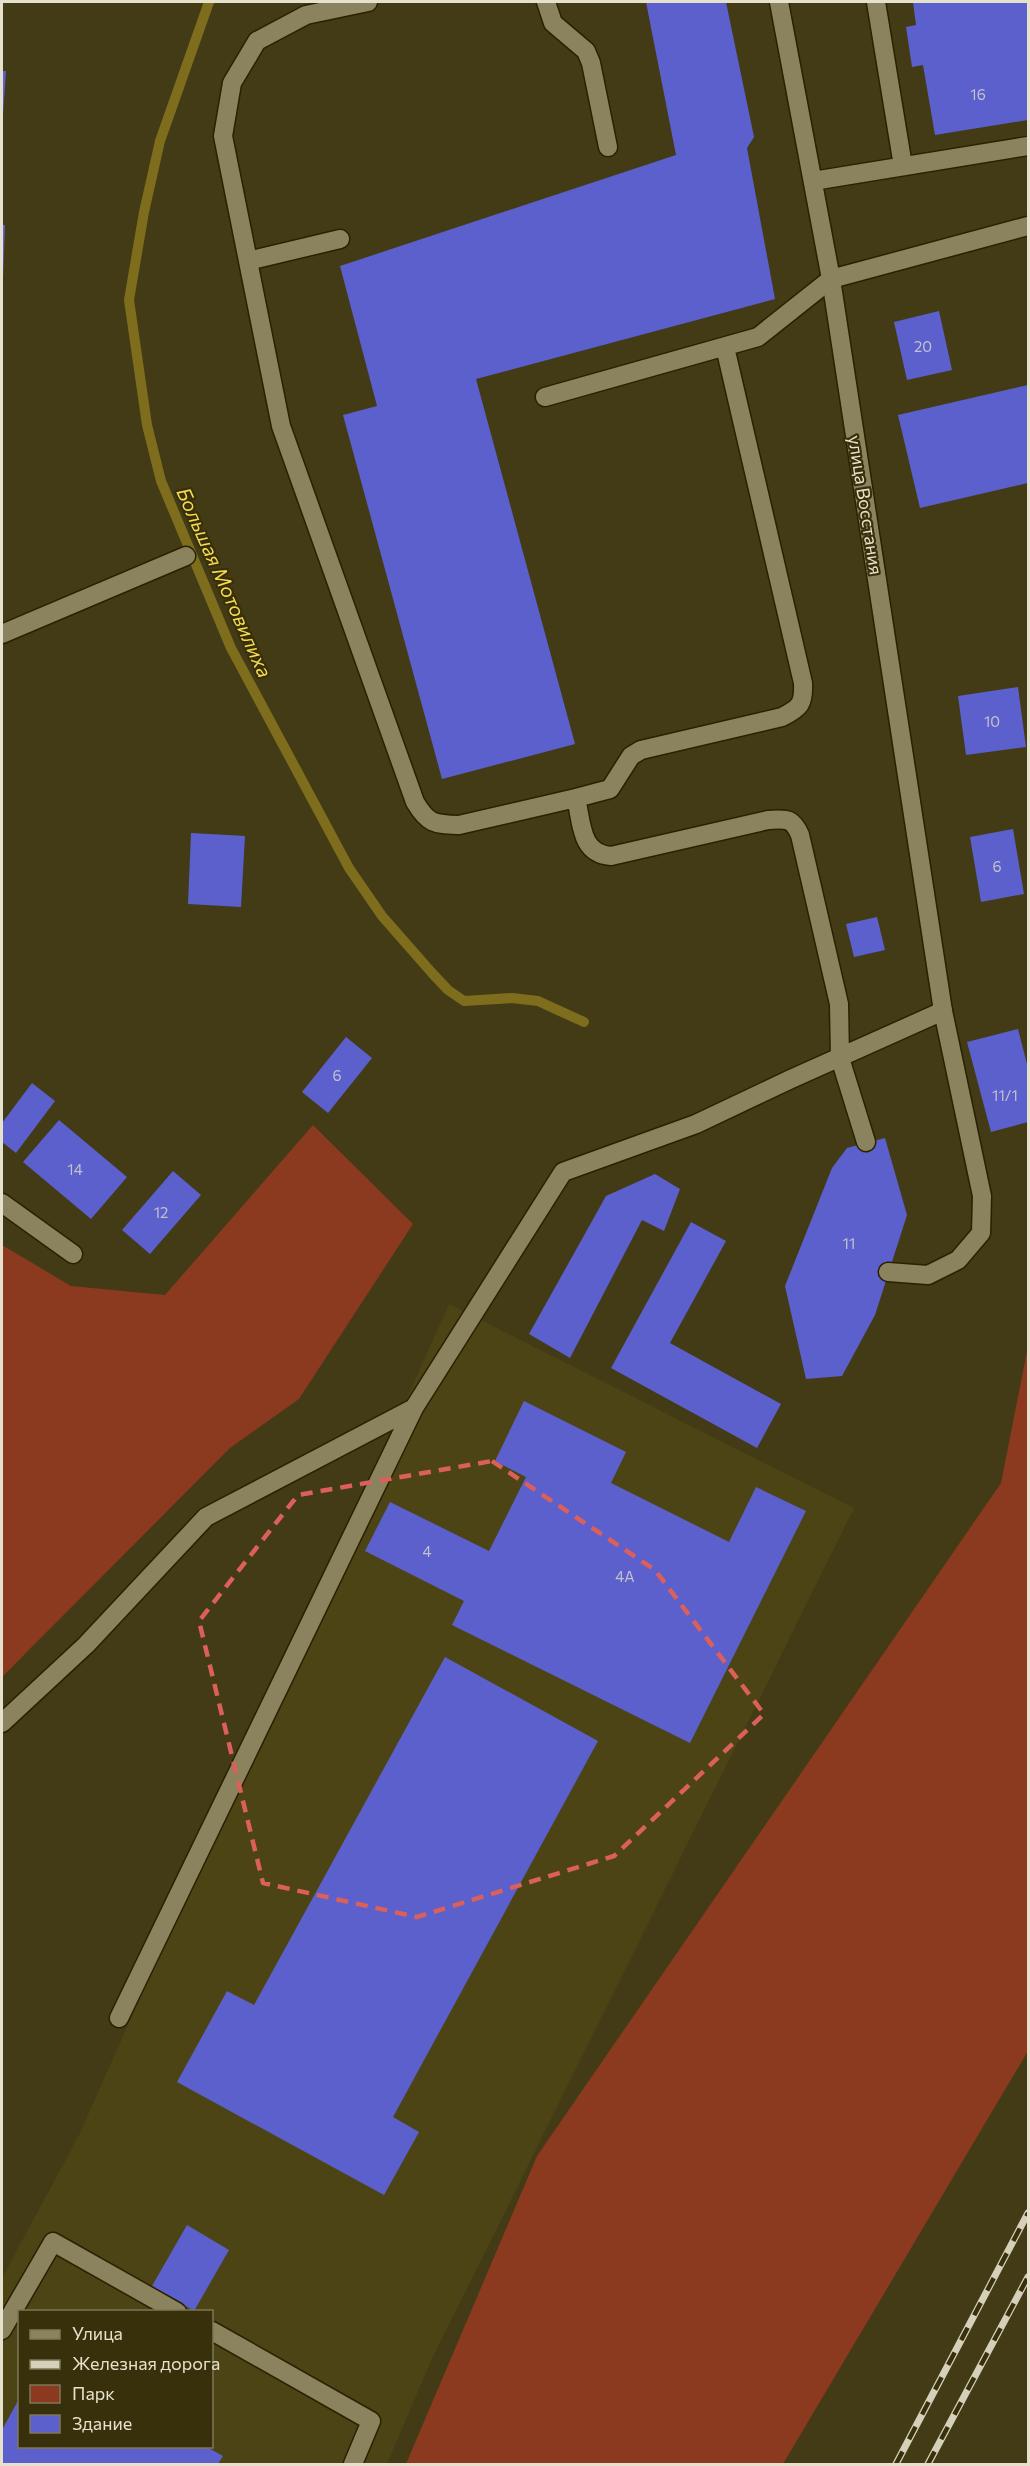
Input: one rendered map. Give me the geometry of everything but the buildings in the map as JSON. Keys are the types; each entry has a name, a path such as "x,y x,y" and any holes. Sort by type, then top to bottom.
{"street":[{"path":"368,2 306,15 257,41 232,83 223,136 281,426 415,802 425,818 441,825 459,825 610,789 632,756 640,750 782,717 797,709 803,697 802,683 724,347"},
{"path":"546,2 553,23 586,51 591,63 608,147"},
{"name":"улица Восстания","path":"779,2 831,279 943,1011 982,1196 981,1233 958,1260 928,1275 888,1272"},
{"path":"876,2 903,166"},
{"path":"813,181 1029,146"},
{"path":"544,397 758,337 831,279 1029,226"},
{"path":"248,261 340,239"},
{"path":"2,634 186,556"},
{"path":"576,798 585,839 590,850 599,855 611,856 768,820 785,819 795,824 800,835 839,1004 840,1058 866,1142"},
{"path":"119,2018 414,1408 563,1172 696,1124 943,1011"},
{"path":"2,1203 73,1254"},
{"path":"2,1723 86,1645 206,1517 414,1408"},
{"path":"2,2330 53,2242 173,2310"},
{"path":"213,2332 371,2421 353,2464"}],"highlighted area":[{"path":"492,1461 655,1570 764,1714 614,1856 417,1917 263,1883 199,1621 298,1495"}],"shaded area":[{"path":"449,1304 854,1508 430,2363 387,2464 2,2464 2,2278 79,2135"}],"green space":[{"path":"313,1125 413,1224 299,1399 230,1448 2,1677 2,1245 71,1286 165,1295"},
{"path":"1028,1346 1028,2051 783,2464 406,2464 537,2156 1001,1483"}],"waterway":[{"name":"Большая Мотовилиха","path":"209,2 160,141 144,212 129,300 147,425 161,481 231,648 349,868 382,916 448,990 464,1001 512,998 538,1001 584,1022"}],"railway":[{"path":"896,2464 1028,2213"},
{"path":"928,2464 1028,2277"}]}
